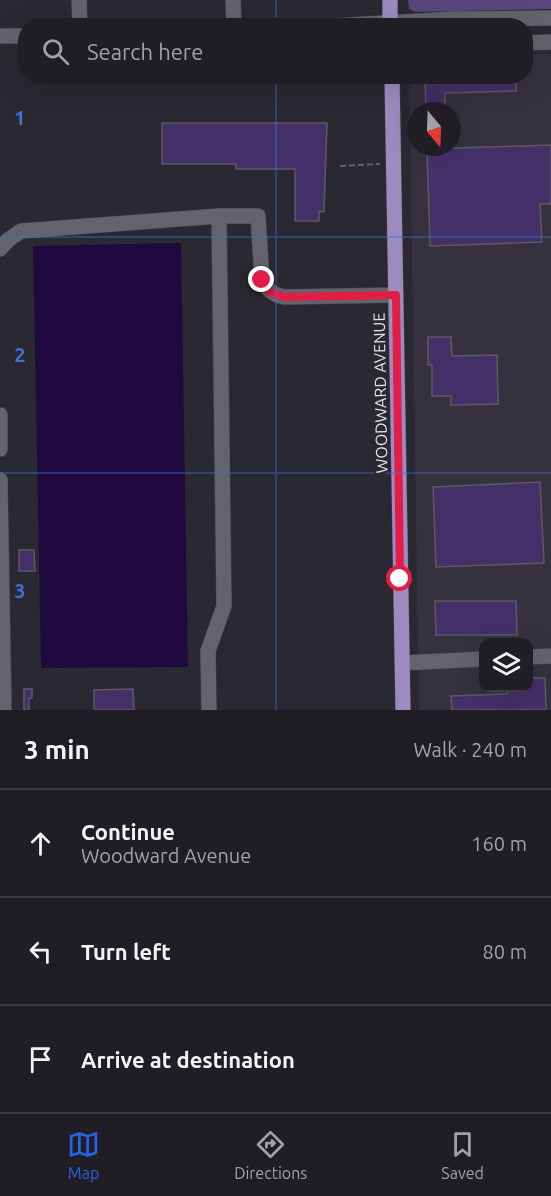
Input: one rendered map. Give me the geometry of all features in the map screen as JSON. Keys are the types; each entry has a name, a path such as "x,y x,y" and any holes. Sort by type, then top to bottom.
{"main road":[{"path":"390,0 390,18"},
{"name":"WOODWARD AVENUE","path":"392,84 403,710"}],"street":[{"path":"79,0 80,18"},
{"path":"233,0 234,18"},
{"path":"533,19 551,18"},
{"path":"0,36 18,36"},
{"path":"533,43 551,42"},
{"path":"209,710 208,651 224,606 219,216"},
{"path":"0,249 21,231 219,216 258,216 262,280 265,286 277,296 396,295"},
{"path":"0,415 0,449"},
{"path":"0,480 4,710"},
{"path":"533,657 551,656"},
{"path":"402,663 479,660"}],"path":[{"path":"340,166 394,163"}],"shaded area":[{"path":"408,0 551,0 551,9 416,12 409,9"},
{"path":"533,54 550,54 551,61 551,710 419,710 410,156 461,156 461,102 409,102 409,84 533,84"},
{"path":"181,243 188,667 41,668 33,246"}],"building":[{"path":"425,84 516,84 516,91 445,93 445,102 426,102"},
{"path":"162,123 327,123 324,212 319,211 319,221 295,221 295,169 236,169 236,164 162,164"},
{"path":"551,145 551,204 540,204 542,242 430,246 427,156 461,156 461,148"},
{"path":"428,337 451,337 452,356 497,355 498,404 451,405 451,396 432,396 432,365 428,365"},
{"path":"540,482 544,563 436,567 433,487"},
{"path":"19,550 34,550 35,571 19,571"},
{"path":"435,601 516,601 517,635 436,635"},
{"path":"533,678 545,678 546,710 452,710 451,696 507,694 507,692 533,692"},
{"path":"24,689 32,689 29,710 24,710"},
{"path":"133,689 134,710 94,710 94,690"}],"route":[{"path":"262,280 270,292 284,297 396,295 400,579"}]}
